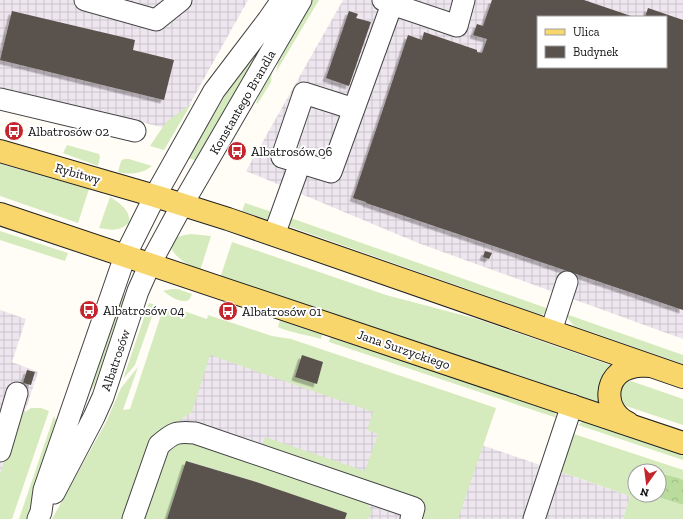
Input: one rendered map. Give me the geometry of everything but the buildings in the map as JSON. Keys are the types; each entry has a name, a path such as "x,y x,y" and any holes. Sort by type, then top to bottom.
{"main road":[{"name":"Rybitwy","path":"0,151 155,196"},
{"path":"155,196 274,235 683,377"},
{"path":"0,214 125,256"},
{"name":"Jana Surzyckiego","path":"125,256 683,443"},
{"path":"632,425 619,418 613,411 609,395 612,383 620,373 630,367 642,365 659,368"}],"street":[{"path":"85,0 156,20 181,0"},
{"name":"Konstantego Brandla","path":"155,196 214,91 282,0"},
{"name":"Konstantego Brandla","path":"182,204 300,0"},
{"path":"354,109 304,94 282,158 331,172 354,109 390,1 457,26 464,0"},
{"path":"0,99 135,131"},
{"path":"274,235 300,163"},
{"name":"Albatrosów","path":"40,515 44,490 125,256 155,196"},
{"name":"Albatrosów","path":"40,515 54,494 97,410 108,384 138,291 150,264 182,204"},
{"path":"551,331 567,282"},
{"path":"0,451 16,393"},
{"path":"534,519 572,405"},
{"path":"133,519 158,445 181,432 194,433 414,508 411,519"}],"shaded area":[{"path":"0,0 248,0 173,134 161,127 0,87"},
{"path":"343,0 683,0 683,339 418,243 246,171"},
{"path":"0,310 26,319 12,362 38,372 0,488"},
{"path":"209,351 627,495 628,503 623,519 117,519"}],"green space":[{"path":"311,0 319,0 276,72 280,54"},
{"path":"261,49 198,161 188,158 231,86 246,65"},
{"path":"272,69 271,82 258,103 256,103 261,88"},
{"path":"191,104 164,150 150,146 166,122"},
{"path":"67,145 99,154 100,157 98,166 63,153"},
{"path":"124,159 129,159 152,166 144,171 136,173 118,172 121,161"},
{"path":"0,164 89,189 78,223 0,196"},
{"path":"110,197 117,201 128,214 129,222 119,229 111,230 99,228"},
{"path":"245,203 275,213 269,220 242,211"},
{"path":"288,217 552,310 541,315 288,226"},
{"path":"0,231 68,253 65,261 0,240"},
{"path":"191,234 211,236 200,271 185,263 178,257 171,246 172,241 179,237"},
{"path":"232,242 386,295 477,319 613,366 605,374 600,383 598,393 600,404 220,278"},
{"path":"178,289 192,294 189,300 182,301 163,291"},
{"path":"120,294 125,295 95,384 88,393"},
{"path":"149,303 156,305 135,365 123,379"},
{"path":"169,308 175,308 207,319 208,315 272,336 291,339 496,408 458,519 419,519 424,501 261,447 265,437 365,471 378,434 367,430 373,412 210,355 192,412 157,436 127,519 52,519 106,422 121,388 138,367 123,410 130,409 161,315"},
{"path":"563,313 683,355 683,364 574,326"},
{"path":"280,320 292,321 320,330 322,335 321,339 280,328 278,327"},
{"path":"336,334 553,409 557,418 329,342 330,338"},
{"path":"631,381 683,399 683,425 623,405 620,402 618,388 625,382"},
{"path":"31,408 41,408 49,411 12,519 0,519 0,474 14,430 21,415"},
{"path":"54,416 58,424 29,519 19,519"},
{"path":"583,421 683,451 683,460 578,425"},
{"path":"574,434 662,463 627,463 627,495 561,472"},
{"path":"187,437 364,498 372,511 368,519 345,519 346,513 253,481 187,461 167,519 143,519 168,447"},
{"path":"667,465 683,470 683,480 667,475"},
{"path":"667,475 683,480 683,505 667,500"},
{"path":"667,500 683,505 683,519 623,519 628,503 667,503"}],"place":[{"name":"Albatrosów 02","path":"14,131"},
{"name":"Albatrosów 06","path":"237,151"},
{"name":"Albatrosów 04","path":"89,310"},
{"name":"Albatrosów 01","path":"228,311"}]}
